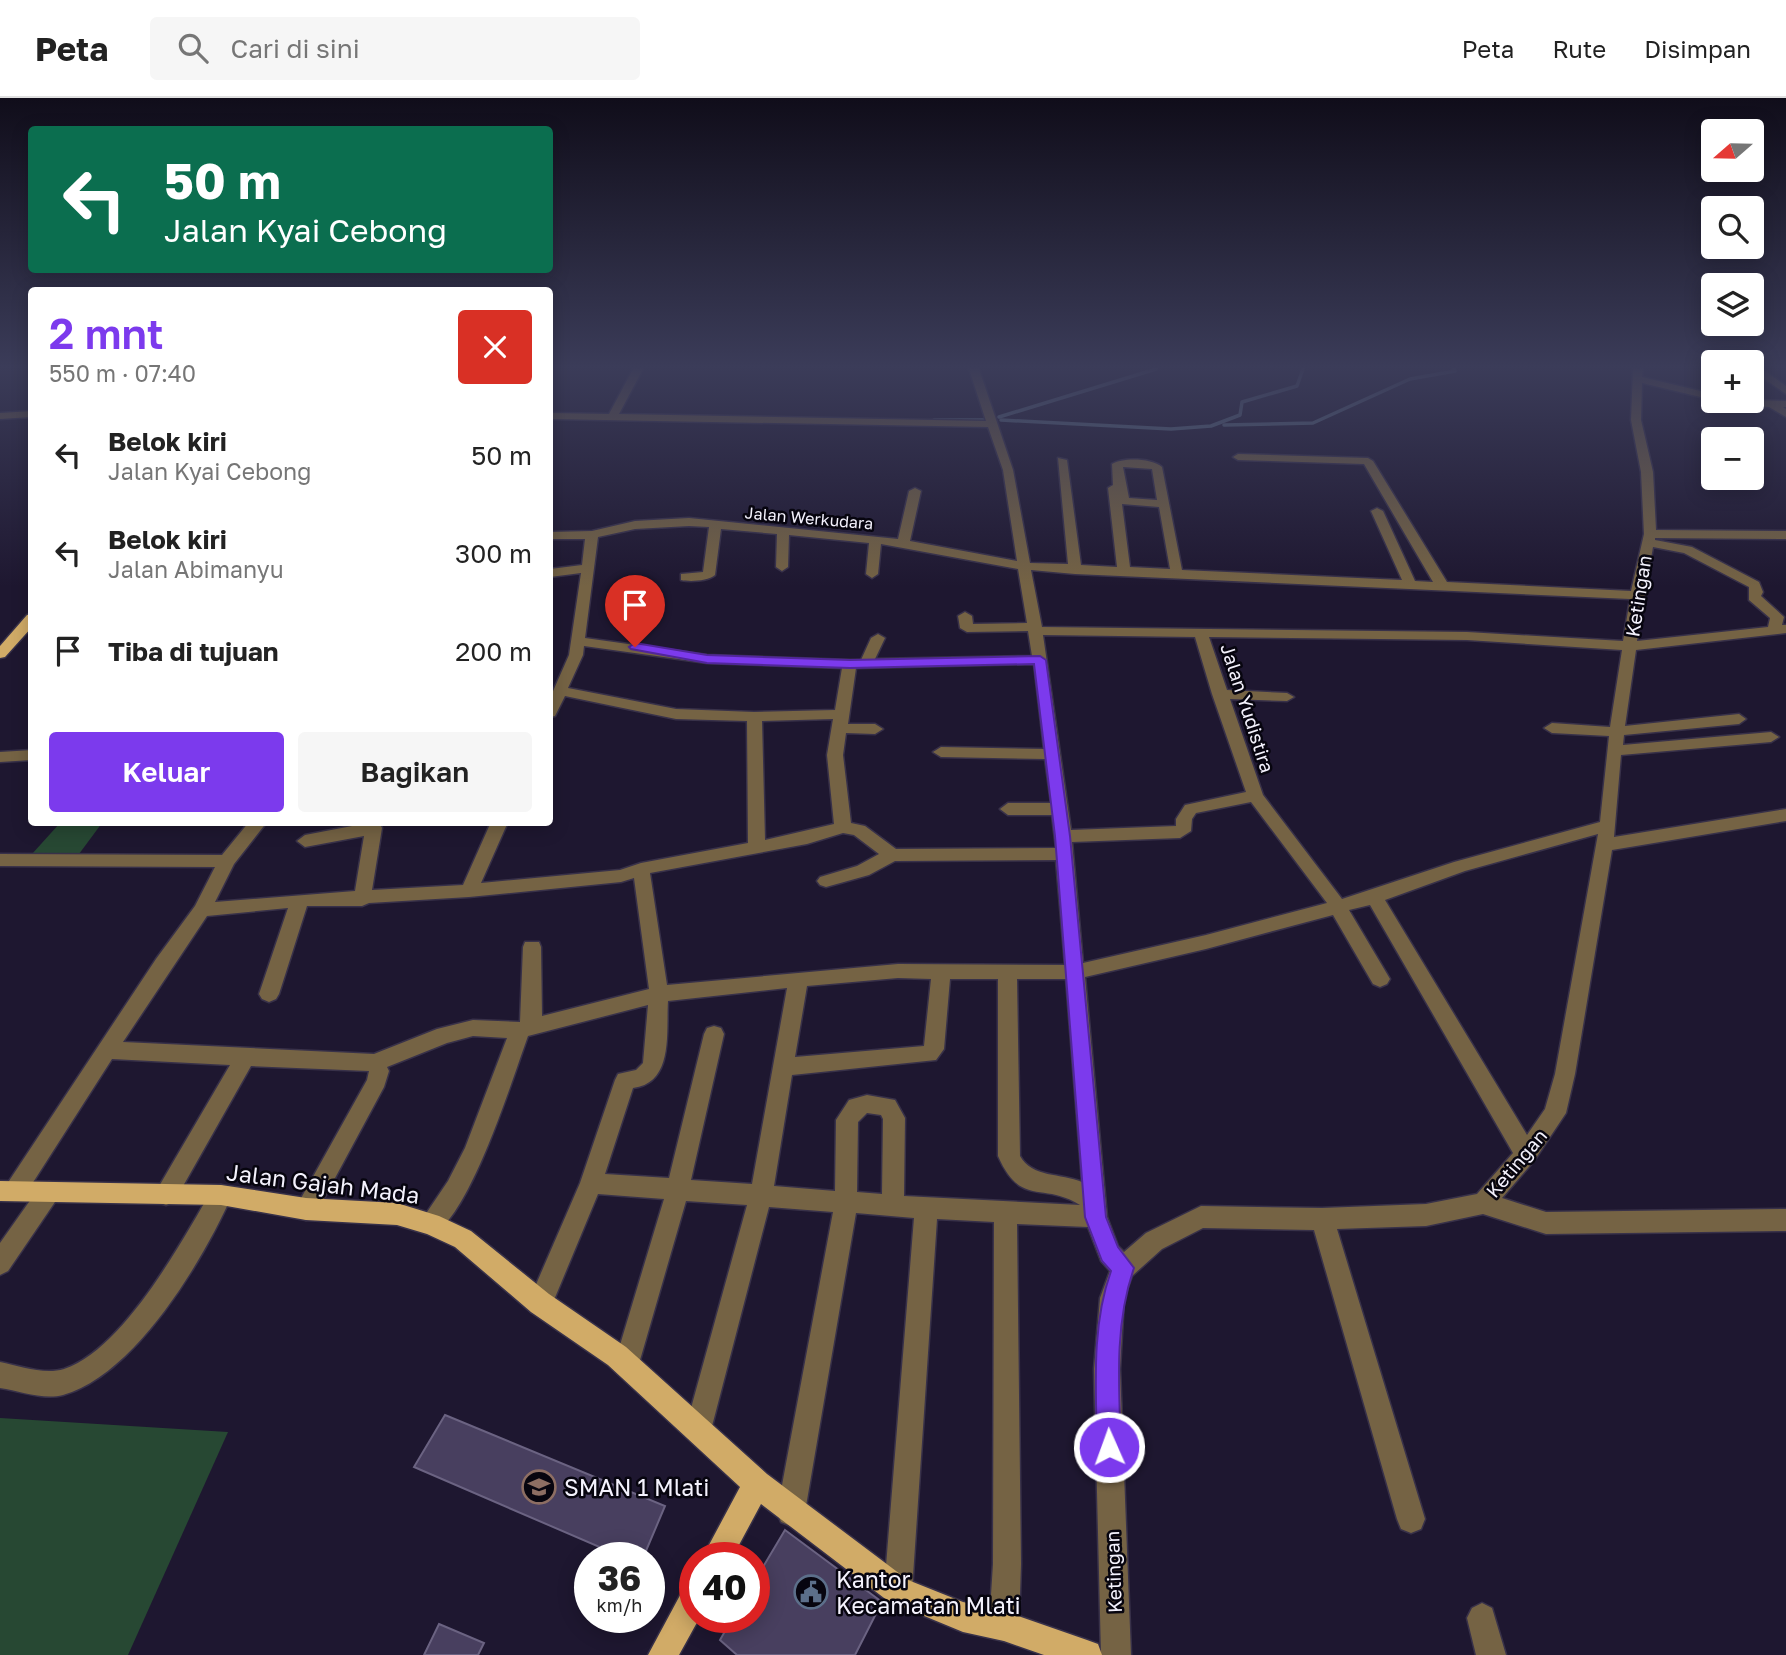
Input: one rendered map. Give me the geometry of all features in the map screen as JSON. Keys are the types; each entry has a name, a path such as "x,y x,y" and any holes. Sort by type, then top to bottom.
{"main road":[{"path":"0,654 28,622"},
{"name":"Jalan Gajah Mada","path":"7,1191 221,1195 306,1209 397,1214 464,1238 540,1303 627,1365 791,1512 898,1591 963,1617 1004,1626 1037,1647 1087,1655"},
{"path":"725,1542 757,1484"},
{"path":"663,1655 679,1626"}],"street":[{"path":"999,442 1008,470 1035,629 1059,809 1095,1210 1109,1253 1123,1268"},
{"name":"Ketingan","path":"1116,1655 1107,1369 1112,1298 1123,1268 1154,1241 1201,1217 1322,1219 1426,1215 1483,1203 1526,1154 1555,1113 1566,1074 1606,835 1637,595 1648,538 1647,472 1641,442"},
{"path":"1238,457 1368,460 1443,587"},
{"path":"1062,460 1075,570"},
{"path":"1111,463 1124,572"},
{"path":"1164,504 1124,501 1119,488 1117,464 1156,465 1164,504 1177,574"},
{"path":"903,543 915,491"},
{"path":"1377,511 1411,585"},
{"name":"Jalan Werkudara","path":"553,535 592,535 645,524 689,522 903,543 1023,566 1637,595"},
{"path":"685,577 706,576 710,573 715,525"},
{"path":"782,568 783,533"},
{"path":"553,703 558,686 576,656 592,535"},
{"path":"1770,535 1786,544"},
{"path":"1648,538 1786,535"},
{"path":"965,616 967,628 1467,636 1631,646 1783,630 1777,617 1754,597 1758,592 1754,585 1688,550 1648,538"},
{"path":"872,574 875,540"},
{"path":"553,573 588,568"},
{"name":"Jalan Yudistira","path":"1063,845 1180,832 1185,827 1184,819 1191,808 1255,796 1201,633"},
{"path":"866,663 877,638"},
{"path":"578,641 707,659 850,664 1040,660"},
{"path":"844,827 835,755 850,664"},
{"path":"558,686 661,713 839,721 875,729"},
{"path":"1219,694 1287,697"},
{"path":"754,717 757,846"},
{"path":"1617,738 1739,719"},
{"path":"1552,728 1617,738 1771,737"},
{"path":"941,752 1051,754"},
{"path":"0,757 28,753"},
{"path":"1255,796 1337,905 1380,979"},
{"path":"1008,809 1059,809"},
{"path":"107,1050 375,1063 444,1035 473,1028 526,1028 659,994 898,971 1075,972 1206,942 1374,897 1460,866 1606,835 1786,814"},
{"path":"7,1191 202,910 227,861 256,826"},
{"path":"469,891 498,826"},
{"path":"202,910 300,900 362,899 469,891 621,876 642,869 807,838 844,827 859,830 891,855"},
{"path":"304,841 374,828 362,899"},
{"path":"826,881 863,871 891,855 1063,845"},
{"path":"0,860 227,861"},
{"path":"540,1303 591,1183 625,1080 641,1078 653,1067 659,994 642,869"},
{"path":"1374,897 1526,1154"},
{"path":"269,994 300,900"},
{"path":"431,1224 456,1188 475,1151 526,1028 532,947"},
{"path":"1007,971 1009,1156 1013,1168 1021,1177 1069,1187 1095,1210"},
{"path":"783,1067 929,1054 934,1049 942,972"},
{"path":"698,1430 761,1196 798,980"},
{"path":"627,1365 678,1191 713,1034"},
{"path":"166,1195 246,1056"},
{"path":"306,1209 377,1081 379,1071 375,1063"},
{"path":"791,1512 846,1203 847,1120 856,1107 888,1107 894,1118 893,1206"},
{"path":"591,1183 1005,1213 1095,1210"},
{"path":"0,1263 49,1192"},
{"path":"0,1375 62,1383 78,1377 108,1357 161,1294 184,1261 221,1195"},
{"path":"1483,1203 1546,1223 1786,1220"},
{"path":"898,1591 926,1208"},
{"path":"1004,1626 1007,1564 1005,1213"},
{"path":"1322,1219 1411,1519"},
{"path":"1482,1618 1491,1655"}],"green space":[{"path":"57,826 100,826 79,854 32,854"},
{"path":"0,1418 228,1432 128,1655 0,1655"}],"building":[{"name":"SMAN 1 Mlati","path":"445,1415 665,1506 650,1542 588,1542 414,1467"},
{"name":"Kantor Kecamatan Mlati","path":"785,1530 882,1602 855,1655 737,1655 720,1640 724,1633 770,1633 770,1555"},
{"path":"439,1624 484,1643 478,1655 424,1655"}],"place":[{"name":"SMAN 1 Mlati","path":"539,1487"},
{"name":"Kantor Kecamatan Mlati","path":"811,1592"}],"route":[{"path":"635,647 707,659 850,664 1040,660 1063,836 1096,1217 1109,1253 1123,1268 1112,1298 1107,1369 1109,1447"}]}
